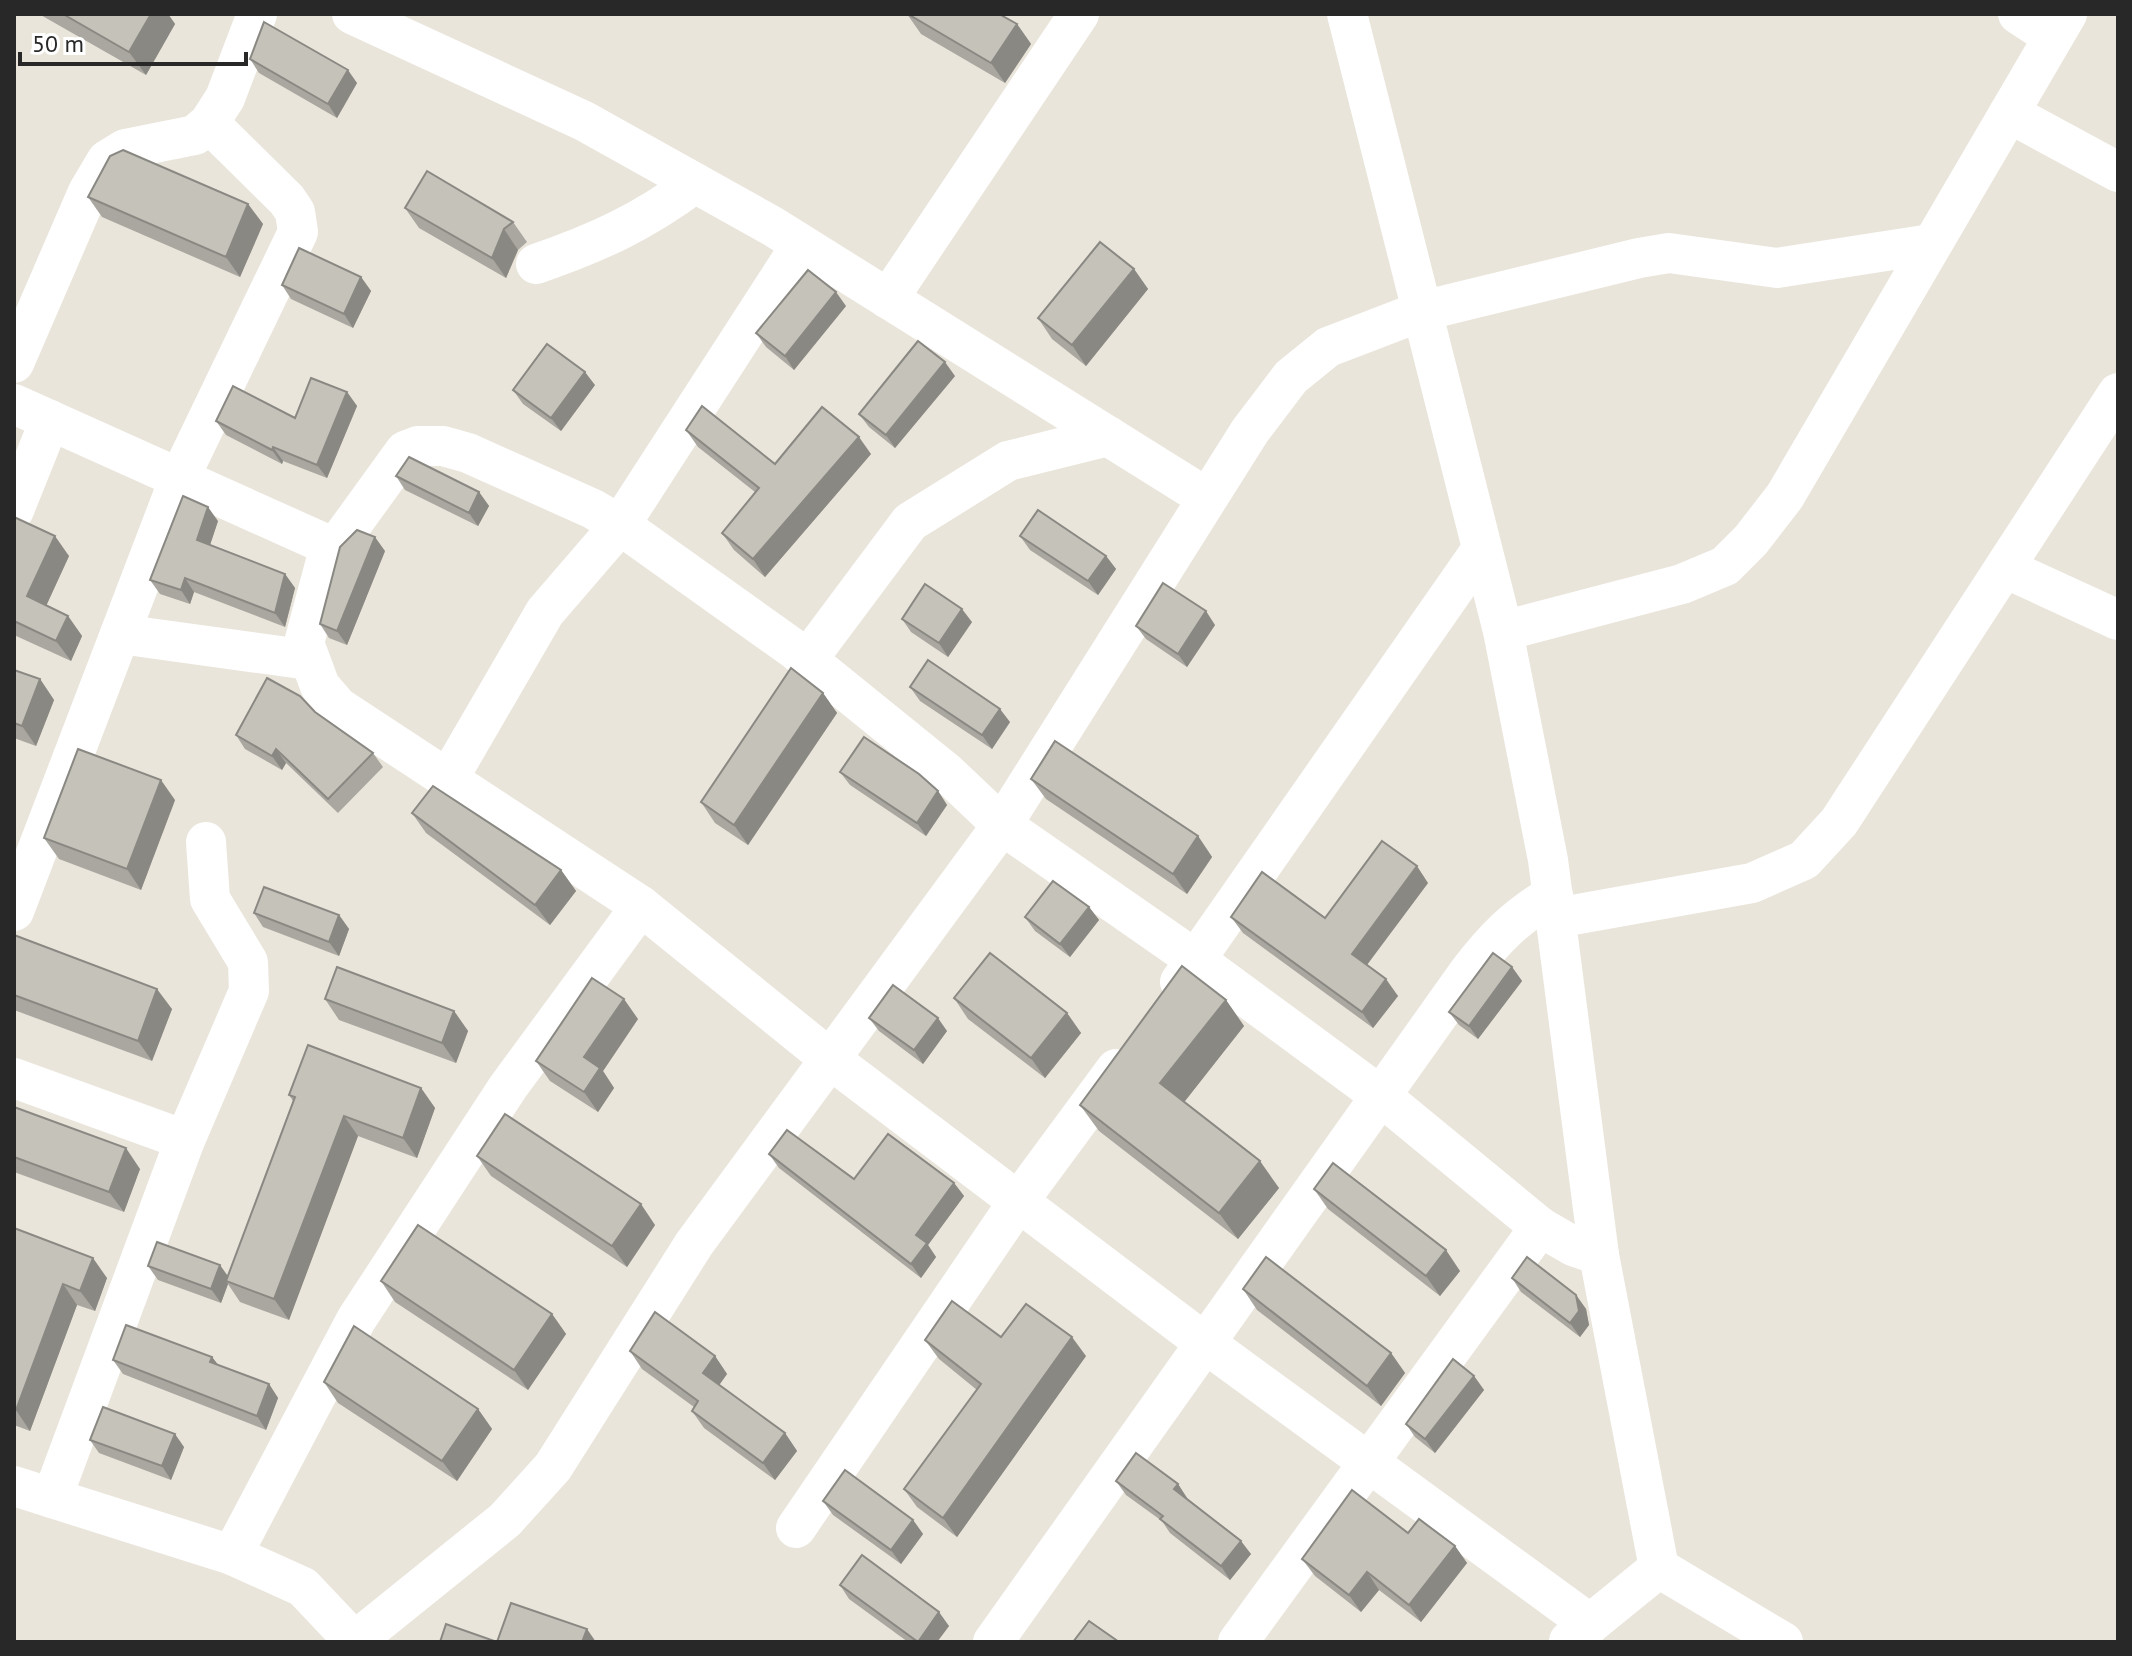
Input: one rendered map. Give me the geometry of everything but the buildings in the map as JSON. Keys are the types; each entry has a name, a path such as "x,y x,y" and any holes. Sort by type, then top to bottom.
{"street":[{"path":"14,363 88,192 107,160 125,149 195,135 209,123 225,98 257,14"},
{"path":"352,14 584,121 695,183 801,245 1207,498"},
{"path":"888,299 1079,14"},
{"path":"1347,14 1503,631 1554,907 1599,1255 1659,1568 1783,1642"},
{"path":"1503,631 1682,584 1725,566 1751,540 1785,496 2060,25 2018,14"},
{"path":"2009,113 2118,172"},
{"path":"14,911 180,477 298,232 295,212 287,200 209,123"},
{"path":"536,264 603,241 656,212 695,183"},
{"path":"14,1486 232,1555 303,1587 355,1641 505,1520 553,1467 694,1244 1002,825 1250,431 1291,377 1328,347 1422,311 1669,253 1777,268 1931,244"},
{"path":"448,779 545,612 620,525 801,245"},
{"path":"993,1642 1494,938 1519,914 1752,883 1804,860 1839,822 2118,393"},
{"path":"14,404 330,546"},
{"path":"14,510 50,420"},
{"path":"807,660 910,522 1008,461 1108,436"},
{"path":"1599,1255 1573,1246 1540,1227 1382,1097 1196,960 1002,825 946,772 807,660 620,525 593,509 468,453 443,446 418,446 405,451 342,538 330,546 304,643 320,686 338,707 641,906 830,1059 1367,1462 1579,1633 1659,1568"},
{"path":"796,1528 1018,1202 1196,960 1482,549"},
{"path":"2005,568 2118,620"},
{"path":"120,634 309,660"},
{"path":"52,1498 185,1140 249,991 248,962 210,899 206,842"},
{"path":"232,1555 356,1320 508,1087 641,906"},
{"path":"14,1078 185,1140"},
{"path":"1238,1642 1540,1227"}]}
